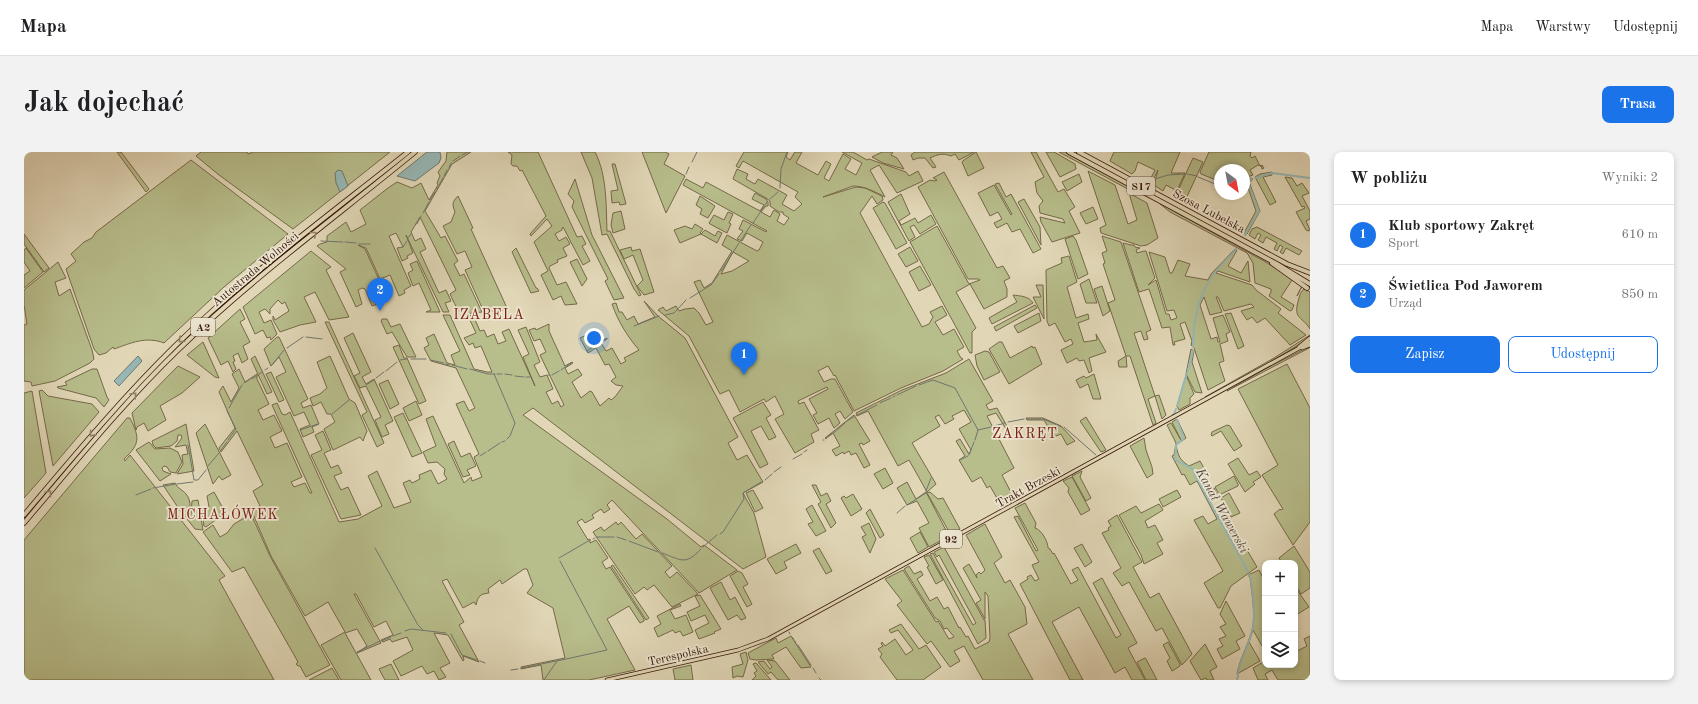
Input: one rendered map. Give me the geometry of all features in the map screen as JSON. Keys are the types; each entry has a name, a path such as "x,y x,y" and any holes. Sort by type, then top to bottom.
{"highway":[{"name":"Autostrada Wolności","path":"24,515 122,400 194,328 252,278 408,152"},
{"name":"Autostrada Wolności","path":"24,523 117,413 193,336 255,281 415,152"},
{"name":"Szosa Lubelska","path":"1069,152 1267,259 1309,287"},
{"name":"Szosa Lubelska","path":"1079,152 1286,264 1310,274"}],"main road":[{"path":"1296,350 1310,338"},
{"name":"Trakt Brzeski","path":"752,646 788,628 1310,343"},
{"name":"Terespolska","path":"607,680 724,654 752,646"}],"green space":[{"path":"117,152 121,152 149,189 146,192"},
{"path":"201,152 247,152 248,154 253,152 390,152 293,229 219,175 196,156"},
{"path":"411,152 205,323 203,321 274,261"},
{"path":"447,152 471,152 452,164 425,211 441,238 445,236 458,261 454,264 460,276 464,274 482,312 464,313 458,310 450,294 456,290 420,217 411,232 415,241 421,238 426,249 420,252 439,293 446,290 451,301 445,303 449,312 443,312 406,235 413,253 402,261 397,248 403,247 396,233 389,236 411,286 404,290 405,293 399,296 390,275 380,279 366,248 358,245 365,249 381,284 376,287 383,302 372,306 365,289 362,288 358,290 362,304 356,307 340,272 346,269 317,246 327,242 327,236 346,222 351,232 366,224 360,210 397,182 412,188 421,183 429,200 438,185 437,183 440,176 438,172 446,161"},
{"path":"508,152 538,152 577,237 582,236 586,244 582,246 590,261 583,265 563,227 562,230 555,234 559,241 566,237 570,244 563,248 567,256 557,260 558,262 549,268 557,285 566,282 577,304 565,305 561,296 553,300 541,275 548,271 534,242 552,226 547,219 531,236 530,234 546,216 522,170 520,171 517,166 513,166 511,164 512,155"},
{"path":"581,152 595,152 599,161 604,180 607,231 610,231 641,295 639,296 634,289 607,234 602,235 592,178"},
{"path":"642,152 665,152 669,154 664,164 685,176 666,213"},
{"path":"744,152 788,152 786,157 790,160 795,152 802,152 796,163 818,175 826,161 831,164 824,178 829,181 843,154 851,159 845,169 856,175 862,163 842,152 853,152 867,160 869,159 906,172 909,176 918,171 923,181 897,193 879,165 870,170 885,197 866,188 853,186 823,197 856,187 865,188 882,196 883,200 877,204 872,196 860,213 922,327 929,324 933,317 930,312 942,306 947,315 935,322 943,335 954,329 964,347 957,351 963,359 943,371 901,388 854,411 835,375 834,376 828,366 818,371 824,382 835,379 853,412 845,419 840,411 835,414 840,423 834,428 829,418 818,424 813,415 817,413 809,399 828,389 827,387 798,401 799,404 804,402 819,430 811,434 814,442 795,453 775,419 784,414 775,396 766,402 764,399 740,412 729,390 720,394 689,336 658,310 663,307 666,311 676,306 679,311 694,308 699,313 706,325 713,322 694,282 700,280 704,288 712,283 732,251 722,245 727,235 757,251 759,250 763,242 747,233 742,241 737,239 743,231 739,229 743,220 766,232 767,231 683,185 686,179 703,188 706,182 760,211 764,205 752,199 755,193 766,199 768,202 768,206 766,206 761,212 770,217 774,210 780,214 777,221 784,225 789,218 783,214 783,212 779,212 770,206 770,201 766,198 733,179 737,169 748,174 746,179 755,184 758,179 787,195 782,204 794,211 802,204 795,197 798,192 743,161 739,168 736,166","holes":["733,252 749,261 732,271 721,274"]},
{"path":"882,152 893,152 891,155 897,158 904,169 883,163 872,157"},
{"path":"915,152 974,152 959,160 955,154 951,156 940,154 930,158 936,167 933,168 925,158 913,160 911,155"},
{"path":"976,152 984,168 968,176 962,162"},
{"path":"1031,152 1036,152 1058,192 1064,189 1075,207 1069,211 1080,233 1052,242 1041,222 1040,217 1065,223 1063,219 1040,213 1039,206 1043,201 1037,193 1035,182 1044,177"},
{"path":"1046,152 1054,152 1075,164 1076,169 1060,177"},
{"path":"1059,152 1065,152 1158,202 1139,193 1137,194"},
{"path":"1114,152 1180,152 1171,173 1185,173 1177,191 1166,185 1163,191 1154,185 1158,170 1151,184 1144,180 1147,181 1151,178 1155,170 1138,162 1135,171 1132,174 1110,161"},
{"path":"1209,152 1251,152 1250,156 1252,158 1255,156 1260,166 1258,165 1250,170 1250,164 1214,164 1214,179 1201,174 1200,172"},
{"path":"1193,158 1203,162 1185,201 1183,201 1175,197"},
{"path":"191,160 288,234 224,287 164,343 151,340 139,341 114,349 113,347 106,353 99,355 94,349 66,269 76,261 71,254 84,242 92,238 96,232"},
{"path":"612,164 615,164 626,204 620,205 619,202 612,203 611,191 618,190"},
{"path":"1088,171 1115,185 1128,224 1137,220 1129,193 1147,203 1158,238 1147,245 1141,246 1101,233 1100,228 1106,225"},
{"path":"944,172 997,268 1003,266 1010,278 1004,281 1007,289 1007,297 984,309 970,284 956,292 976,328 972,332 972,353 970,353 910,242 937,226 969,284 980,280 968,279 918,187 930,180 937,180 933,178"},
{"path":"1272,172 1272,175 1263,177 1276,202 1270,205 1255,177 1260,174"},
{"path":"1079,174 1082,182 1067,191 1062,182"},
{"path":"1285,177 1292,178 1297,186 1302,183 1309,193 1302,196 1310,211 1310,219 1306,221 1310,230 1308,231 1296,212 1305,208 1304,206 1302,207"},
{"path":"575,179 592,235 624,298 614,300 605,281 608,279 572,207 574,201 568,194"},
{"path":"999,183 1006,197 1011,194 1041,249 1033,253 1020,229 1012,232 1007,223 997,228 994,223 1002,219 998,212 990,216 978,193 994,185 1011,215 1012,214 995,184"},
{"path":"1250,185 1260,211 1247,234 1244,233 1256,211 1250,194"},
{"path":"901,194 910,214 899,221 901,225 915,218 918,223 931,215 936,224 920,234 914,225 910,227 915,237 909,241 888,202"},
{"path":"458,196 473,228 471,229 507,308 504,310 484,312 465,270 472,267 465,251 457,254 443,226 451,222 455,212 453,203"},
{"path":"700,196 715,206 708,218 700,214 702,209 696,205"},
{"path":"1024,199 1040,227 1041,245 1018,202"},
{"path":"883,202 885,203 907,243 896,249 873,208"},
{"path":"1159,203 1264,261 1304,286 1301,288 1302,286 1292,280 1281,297 1294,305 1292,310 1290,311 1269,296 1271,289 1255,283 1253,263 1247,253 1170,212"},
{"path":"1093,207 1098,219 1086,224 1080,213"},
{"path":"621,211 625,229 613,233 611,225 613,213"},
{"path":"728,212 733,214 727,233 709,223 714,215 724,220"},
{"path":"695,224 703,229 700,233 701,234 680,243 674,230 685,226 692,229"},
{"path":"1257,227 1302,251 1299,255 1286,248 1283,254 1280,252 1283,247 1280,245 1277,251 1274,249 1277,243 1266,237 1263,243 1258,240 1261,235 1258,233 1255,239 1249,235 1252,229"},
{"path":"705,230 715,236 718,231 722,233 717,243 701,234"},
{"path":"24,234 49,268 44,272 24,244"},
{"path":"1073,236 1076,240 1088,274 1078,279 1065,239"},
{"path":"1102,236 1121,242 1151,330 1146,332 1148,339 1144,340 1141,331 1134,333 1155,396 1148,399 1156,423 1153,425 1130,356 1126,356 1108,303 1115,300 1103,264 1105,263 1102,253 1107,251"},
{"path":"1123,243 1140,248 1136,250 1137,253 1146,251 1155,278 1148,285 1156,280 1166,314 1169,314 1171,320 1177,318 1174,310 1167,311 1149,252 1165,257 1170,273 1172,273 1178,260 1190,264 1185,276 1208,280 1211,274 1235,249 1237,250 1228,266 1241,273 1248,261 1250,282 1218,271 1216,273 1252,285 1256,290 1281,309 1278,313 1306,335 1290,345 1265,318 1257,323 1252,317 1247,320 1241,311 1254,307 1251,304 1224,311 1218,297 1216,297 1222,312 1210,315 1204,297 1200,305 1211,339 1217,337 1218,342 1220,342 1213,318 1223,315 1230,332 1226,334 1228,341 1220,344 1224,361 1219,363 1225,381 1208,390 1194,348 1191,345 1192,341 1185,322 1180,324 1185,339 1174,342 1175,345 1173,345 1170,327 1162,328 1149,289 1139,292"},
{"path":"631,247 632,251 640,249 654,292 644,295 637,286 643,280 633,255 624,259 620,250"},
{"path":"910,247 918,261 906,267 898,254"},
{"path":"26,248 43,272 24,288 24,275 30,271 24,262 24,250"},
{"path":"516,248 536,288 539,291 531,293 512,252"},
{"path":"311,251 331,267 326,270 349,317 329,320 315,292 304,297 316,322 300,325 280,332 273,320 273,316 275,320 289,311 285,302 282,304 278,300 270,309 270,314 265,309 259,312 264,323 271,320 277,334 271,340 270,337 267,338 263,330 255,334 243,307"},
{"path":"1069,256 1077,282 1067,287 1076,318 1088,314 1089,319 1078,323 1084,342 1097,340 1096,334 1106,352 1089,358 1092,371 1089,373 1084,360 1079,361 1077,358 1067,363 1061,350 1073,344 1071,339 1065,342 1055,323 1049,326 1047,321 1046,270 1062,263 1061,258"},
{"path":"577,259 587,279 582,286 570,262"},
{"path":"417,261 440,312 426,312 431,310 419,283 413,286 408,273 413,270 410,264"},
{"path":"58,262 66,278 55,282 59,296 70,289 94,359 90,363 55,381 32,386 31,382 24,381 24,325 27,324 24,305 24,290"},
{"path":"920,266 931,285 919,291 909,272"},
{"path":"1089,279 1097,303 1086,303 1080,284"},
{"path":"1036,285 1043,285 1044,319 1033,297 1041,297"},
{"path":"1102,286 1110,311 1103,316 1094,289"},
{"path":"1304,289 1310,292 1310,329 1297,312 1299,297"},
{"path":"1013,295 1027,298 1033,303 992,324 989,318 1017,302"},
{"path":"644,301 658,316 685,338 738,437 728,443 737,460 747,455 763,482 743,493 754,513 766,557 743,569 533,408 523,415 667,519 701,547 704,545 737,570 699,593 612,500 607,505 610,509 604,513 601,509 592,515 594,518 585,523 582,519 577,522 588,540 590,539 590,543 596,540 608,558 602,562 606,569 610,567 644,619 644,621 640,623 629,606 607,619 635,670 589,680 543,680 541,665 521,669 521,667 565,658 553,608 527,593 533,585 527,569 524,569 502,584 500,580 488,589 489,593 480,596 476,605 474,602 463,608 447,579 442,581 464,622 459,625 479,662 463,656 463,661 448,635 434,633 450,663 440,668 446,677 439,680 434,671 427,674 422,666 401,676 393,661 413,650 407,637 392,642 390,639 383,642 381,640 393,635 386,621 374,627 356,594 354,594 381,643 357,653 367,646 357,629 345,633 371,680 341,680 321,645 345,632 328,602 305,616 271,556 252,512 260,506 253,491 263,485 237,431 221,452 219,448 235,428 219,392 223,386 231,402 239,388 232,374 239,369 245,382 257,374 257,379 269,404 258,410 263,420 274,415 282,431 270,437 275,448 287,443 302,477 291,482 294,487 305,483 310,493 312,493 272,405 277,403 282,414 285,415 290,412 339,522 358,519 382,506 368,476 377,471 394,508 411,502 403,483 410,480 412,483 420,479 419,475 431,470 438,484 447,479 444,474 445,469 437,462 428,463 423,452 436,446 426,419 433,416 464,483 471,477 472,481 482,477 474,457 479,454 456,404 464,401 469,411 475,408 456,368 431,361 424,348 429,345 426,338 434,334 447,363 455,365 451,355 460,351 443,315 450,315 474,369 487,372 492,372 481,346 475,348 473,343 469,345 464,338 476,333 468,316 473,315 480,331 484,330 487,337 494,334 498,344 506,341 502,332 509,329 535,386 523,357 529,354 518,330 526,327 540,362 534,365 540,377 547,375 553,389 546,392 552,404 558,401 561,407 564,405 540,355 546,352 540,339 534,341 529,330 535,328 536,330 549,324 549,331 565,366 572,362 573,363 565,368 568,374 578,369 582,375 572,382 581,398 590,391 600,406 609,398 611,400 615,397 623,386 616,385 611,381 616,377 609,364 605,365 596,348 588,353 580,338 589,334 594,345 607,338 601,343 606,351 612,348 621,364 626,361 624,358 639,350 623,328 612,304 616,303 619,312 622,312 627,320 634,316 638,324 655,317"},
{"path":"1035,305 1037,308 996,331 994,327"},
{"path":"240,309 245,319 240,322 250,342 243,346 248,359 242,363 238,353 233,356 235,361 233,362 236,369 233,372 228,361 221,365 208,338"},
{"path":"1039,313 1041,321 1018,333 1014,326"},
{"path":"1231,313 1244,346 1238,349 1225,314"},
{"path":"382,319 387,319 391,327 400,324 416,357 407,357 392,332 387,334 381,321"},
{"path":"325,322 329,322 384,443 377,447 362,415 367,412"},
{"path":"353,333 371,372 362,377 366,384 374,379 393,421 385,425 389,434 382,437 375,420 381,417 366,386 360,388 354,376 360,373 344,338"},
{"path":"1310,335 1310,338 1249,375 1205,397 1274,358"},
{"path":"277,337 279,337 308,399 301,403 303,408 311,405 319,424 312,427 314,432 303,437 300,429 310,425 304,412 294,416 276,377 286,372 279,357 271,366 264,349"},
{"path":"203,342 219,378 215,377 187,355"},
{"path":"999,342 1002,342 1010,358 1032,346 1033,348 1035,347 1042,364 1009,384 989,349"},
{"path":"399,345 404,358 407,358 426,401 419,404 393,347"},
{"path":"1310,346 1309,348 1227,391 1265,369"},
{"path":"1191,349 1194,351 1192,362 1202,393 1195,392 1186,374"},
{"path":"985,351 989,352 1000,372 984,380 977,366 975,355"},
{"path":"255,356 272,392 267,394 251,359"},
{"path":"330,356 349,399 355,403 367,431 363,441 360,437 333,450 324,429 335,422 331,414 327,414 321,402 313,406 310,398 320,394 327,388 317,362"},
{"path":"1126,356 1127,367 1119,367 1118,361"},
{"path":"969,359 993,401 986,405 989,410 997,408 1008,428 1006,429 996,413 987,416 1014,468 1002,475 1015,500 1002,507 990,486 987,488 981,477 972,482 959,460 965,456 956,441 960,439 969,454 971,450 959,429 971,422 964,410 952,416 954,419 945,424 939,415 935,417 940,426 912,443 936,484 927,492 909,460 898,466 868,411 857,416 856,413 902,390 946,373"},
{"path":"1287,364 1310,408 1310,522 1293,545 1274,514 1280,509 1283,509 1262,475 1278,465 1238,389"},
{"path":"178,366 200,377 182,393 160,406 166,420 148,431 144,423 137,427 136,430 132,413"},
{"path":"92,369 97,369 109,400 104,407 96,398 57,387 67,385 65,382"},
{"path":"271,372 284,400 279,402 266,374"},
{"path":"1094,374 1101,399 1093,399 1088,384 1080,388 1076,380 1084,376 1086,378"},
{"path":"1186,375 1194,394 1190,398 1190,404 1179,410 1177,406"},
{"path":"388,380 399,404 390,409 379,384"},
{"path":"42,390 48,396 92,404 99,412 53,466 39,391"},
{"path":"32,391 46,473 24,498 24,393"},
{"path":"1159,395 1166,415 1162,419 1155,396"},
{"path":"416,401 422,415 409,421 403,408"},
{"path":"763,402 771,415 766,418 776,437 769,440 761,426 751,431 768,464 760,468 733,418"},
{"path":"403,413 422,453 412,457 394,417"},
{"path":"854,415 870,441 863,445 862,443 859,444 870,465 864,468 856,453 851,455 849,451 844,454 843,452 836,456 832,450 840,446 833,433 826,439 825,438"},
{"path":"1086,417 1106,450 1101,452 1080,421"},
{"path":"127,418 130,418 136,431 137,440 136,445 124,459 125,461 130,455 225,576 219,580 274,680 24,680 24,540"},
{"path":"1026,418 1043,418 1061,426 1075,441 1067,445 1061,434 1054,437 1044,420 1027,420"},
{"path":"1177,419 1186,438 1176,445 1180,457 1183,462 1189,466 1200,461 1204,468 1203,471 1195,475 1205,492 1214,488 1218,497 1210,502 1239,554 1247,550 1257,567 1231,586 1220,608 1218,608 1204,583 1223,571 1194,520 1203,516 1208,524 1217,519 1197,481 1190,485 1184,474 1182,475 1172,456 1174,455 1176,443 1167,425 1171,423 1181,440 1172,422"},
{"path":"186,424 194,471 177,474 183,464 182,455 188,454 186,445 175,447 182,438 181,435 178,435 177,441 171,446 156,448 152,441"},
{"path":"205,424 231,475 222,480 219,476 213,484 196,433"},
{"path":"1227,425 1230,426 1242,446 1234,451 1221,431 1212,436 1211,435 1212,432"},
{"path":"323,431 331,450 324,453 331,468 338,465 342,473 334,476 341,490 348,487 361,515 341,519 311,455 322,450 315,435"},
{"path":"1144,438 1153,474 1147,478 1130,446"},
{"path":"454,441 461,457 470,453 476,466 467,470 470,475 463,477 448,444"},
{"path":"149,442 155,449 170,448 178,452 182,462 176,473 170,472 167,467 164,466 162,468 163,471 171,474 160,481 136,450"},
{"path":"1238,458 1249,475 1257,471 1261,477 1253,482 1255,484 1245,492 1228,464"},
{"path":"885,468 893,483 883,489 874,474"},
{"path":"1082,471 1080,477 1091,498 1086,501 1072,476"},
{"path":"1234,476 1238,486 1219,495 1215,487"},
{"path":"1072,477 1090,510 1081,515 1068,492 1069,488 1063,481"},
{"path":"907,482 916,499 926,492 949,536 929,547 919,528 929,523 917,501 907,505 897,488"},
{"path":"175,483 186,494 190,503 190,510 185,518 163,485"},
{"path":"812,485 816,485 821,496 827,493 831,501 826,504 836,523 831,528 818,504 821,502"},
{"path":"753,490 763,508 755,512 746,493"},
{"path":"1177,490 1181,497 1163,507 1159,499"},
{"path":"214,492 225,512 206,527 204,526 201,509 209,507 207,496"},
{"path":"930,492 938,499 943,498 960,529 951,535 927,493"},
{"path":"1229,493 1240,513 1231,517 1221,498"},
{"path":"853,494 862,509 851,516 841,498 844,496 846,498"},
{"path":"198,500 203,530 195,529 187,519 191,514 192,501"},
{"path":"1025,503 1036,523 1035,528 1038,529 1044,536 1048,548 1053,554 1054,553 1071,584 1078,580 1072,570 1078,567 1116,638 1121,635 1093,583 1102,578 1137,643 1128,648 1145,680 1132,680 1125,667 1115,673 1079,607 1052,622 1083,680 1070,680 1020,584 1031,575 1035,581 1039,579 1032,565 1039,562 1014,517 1018,516 1036,551 1038,550 1015,508"},
{"path":"1159,504 1163,510 1145,521 1148,528 1155,525 1163,540 1157,543 1163,554 1144,564 1141,555 1119,515 1136,506 1141,513"},
{"path":"812,505 826,531 816,536 808,524 813,522 806,509"},
{"path":"870,509 884,535 880,538 866,513"},
{"path":"251,514 270,556 330,665 306,677 300,666 296,664 298,662 244,567 232,572 203,532 213,525 220,537 227,533 234,524"},
{"path":"1117,515 1142,562 1133,567 1150,598 1159,593 1192,654 1182,665 1162,628 1156,631 1129,582 1122,586 1113,573 1121,568 1102,533 1109,530 1108,528 1111,526 1108,521"},
{"path":"616,522 618,525 621,522 636,539 642,534 672,566 665,572 670,578 677,572 698,594 672,607 654,585 647,590 644,587 635,594 593,532 601,527 604,531"},
{"path":"869,523 876,539 870,553 862,537 866,535 861,527"},
{"path":"985,524 1002,557 994,563 1005,583 1010,580 1025,607 1027,624 1008,634 1033,680 983,680 964,646 954,651 960,661 950,667 931,641 927,644 897,605 902,601 885,579 903,570 936,622 938,621 949,639 954,637 947,628 944,629 940,621 935,618 904,569 909,566 914,574 921,571 923,575 917,579 930,601 937,597 944,609 948,607 959,628 960,627 966,637 968,636 975,649 989,642 988,596 985,592 985,619 976,603 981,600 963,568 969,564 977,578 976,575 979,572 981,574 985,570 966,535"},
{"path":"920,532 928,547 918,553 910,538"},
{"path":"796,544 801,553 784,562 787,568 776,574 767,559"},
{"path":"1082,544 1092,562 1085,567 1074,548"},
{"path":"1294,546 1310,572 1310,588 1301,594 1298,589 1298,560 1280,560 1279,558"},
{"path":"944,547 985,620 986,638 978,644 930,554 933,553 973,625 976,623 939,555 937,557 934,552"},
{"path":"819,548 832,571 826,574 813,551"},
{"path":"929,555 943,580 936,584 927,567 929,566 924,557"},
{"path":"613,565 649,618 646,620 611,566"},
{"path":"1259,570 1262,576 1262,646 1253,630 1249,642 1260,661 1237,674 1253,626 1253,602 1250,578 1248,575"},
{"path":"738,571 742,573 748,584 743,587 752,604 747,607 730,576"},
{"path":"721,582 730,600 735,597 746,618 741,620 737,615 728,620 710,588"},
{"path":"1298,591 1309,607 1298,614"},
{"path":"700,595 721,629 699,639 695,630 709,623 705,615 691,621 687,612 700,606 695,596"},
{"path":"1226,601 1245,636 1236,641 1240,649 1222,659 1217,649 1223,646 1219,639 1226,636 1220,627 1226,624 1220,614"},
{"path":"680,604 681,606 670,610 675,619 686,615 693,632 683,636 680,631 675,633 673,630 658,637 654,628 661,624 657,616"},
{"path":"901,624 919,649 926,645 941,667 923,680 897,680 880,657 882,654 878,649 883,646 881,644 882,642 885,646 895,639 906,655 913,650 898,630 891,633 889,630"},
{"path":"791,636 811,667 801,668 786,647 772,655 774,659 750,659 748,653 776,638 778,643"},
{"path":"1310,636 1310,680 1278,680 1272,670 1265,674 1268,680 1258,680 1253,668 1262,663 1262,668 1298,668 1298,650 1307,646 1304,639"},
{"path":"1168,642 1180,664 1180,666 1172,671 1167,661 1170,658 1163,645"},
{"path":"1205,644 1217,667 1210,671 1214,680 1207,680 1206,678 1201,680 1190,661"},
{"path":"746,652 748,660 743,677 737,676 733,678 732,667 743,664 740,654"},
{"path":"1145,658 1157,680 1146,680 1137,662"},
{"path":"767,660 775,661 790,680 778,680 771,672 768,674 758,662 764,661 770,669 772,667"},
{"path":"756,663 771,680 752,680 756,676 754,673 757,671 753,664"},
{"path":"391,664 399,680 385,680 379,669"},
{"path":"691,665 693,680 675,680 673,669"},
{"path":"332,668 339,680 309,680"}],"water":[{"path":"427,152 440,152 441,158 439,163 415,181 397,176"},
{"path":"338,170 342,171 348,186 340,192 336,183 335,173"},
{"path":"138,356 142,361 119,386 114,381"}],"waterway":[{"path":"462,155 468,152"},
{"path":"692,162 697,152"},
{"path":"780,188 781,169 787,152"},
{"path":"453,161 460,156"},
{"path":"449,168 451,163"},
{"path":"686,174 689,167"},
{"path":"444,176 447,170"},
{"name":"Kanał Wawerski","path":"1255,178 1272,173 1310,178"},
{"path":"1155,179 1168,175 1185,174"},
{"path":"1187,174 1197,176"},
{"path":"1198,177 1214,184"},
{"path":"439,185 443,178"},
{"name":"Kanał Wawerski","path":"1245,235 1259,211 1247,180 1252,179"},
{"path":"1149,181 1153,180"},
{"path":"430,200 435,192"},
{"path":"770,199 778,192"},
{"path":"423,213 429,202"},
{"path":"753,223 767,202"},
{"path":"417,224 421,216"},
{"path":"741,240 751,225"},
{"path":"408,238 411,234"},
{"path":"321,241 343,242"},
{"path":"403,247 407,241"},
{"path":"345,242 356,243"},
{"path":"721,271 739,243"},
{"path":"359,244 370,244"},
{"name":"Kanał Wawerski","path":"1193,347 1195,319 1200,300 1215,272 1236,249"},
{"path":"690,298 711,285 719,274"},
{"path":"665,315 674,313 686,300"},
{"path":"634,326 659,316"},
{"path":"287,348 303,337"},
{"path":"306,337 322,339"},
{"path":"601,342 606,339"},
{"path":"587,351 599,343"},
{"path":"272,365 284,350"},
{"name":"Kanał Wawerski","path":"1187,374 1193,351"},
{"path":"400,360 407,359"},
{"path":"411,359 426,359"},
{"path":"430,360 444,363"},
{"path":"386,371 397,362"},
{"path":"561,370 571,363"},
{"path":"452,365 467,369"},
{"path":"470,369 488,374 495,374"},
{"path":"552,375 559,371"},
{"path":"376,378 384,372"},
{"path":"494,374 515,423 510,436 507,439"},
{"path":"497,374 502,374"},
{"path":"505,374 512,375"},
{"path":"251,379 257,376"},
{"path":"515,376 524,377"},
{"name":"Kanał Wawerski","path":"1177,406 1186,376"},
{"path":"244,383 249,380"},
{"path":"366,385 374,380"},
{"path":"919,385 933,380 955,388 978,430 991,427"},
{"path":"229,408 242,385"},
{"path":"897,395 916,386"},
{"path":"880,403 891,398"},
{"path":"332,414 349,400"},
{"path":"857,415 877,405"},
{"name":"Kanał Wawerski","path":"1174,414 1176,409"},
{"path":"227,411 236,429 228,440"},
{"path":"847,421 855,416"},
{"path":"1008,422 1024,419"},
{"path":"1027,419 1043,419 1062,427"},
{"path":"1160,423 1166,419"},
{"name":"Kanał Wawerski","path":"1177,420 1184,438 1176,445 1175,459 1192,469 1248,572"},
{"path":"837,430 845,423"},
{"path":"300,430 318,424"},
{"path":"994,426 1002,424"},
{"path":"1151,427 1158,424"},
{"path":"1064,427 1096,455"},
{"path":"975,440 978,430"},
{"path":"828,437 836,431"},
{"path":"1137,435 1144,431"},
{"path":"1128,440 1135,436"},
{"path":"221,450 227,442"},
{"path":"969,455 974,442"},
{"path":"488,451 500,443"},
{"path":"188,445 194,480 198,480 206,470"},
{"path":"1103,454 1112,449"},
{"path":"480,456 486,452"},
{"path":"208,466 219,453"},
{"path":"793,459 802,454"},
{"path":"960,460 968,456"},
{"path":"774,472 781,467"},
{"path":"765,480 772,474"},
{"path":"926,491 931,478"},
{"path":"177,484 193,482"},
{"path":"720,534 723,532 744,499 743,493 761,482"},
{"path":"153,488 176,484"},
{"path":"136,495 151,489"},
{"path":"907,505 926,493"},
{"path":"897,513 905,506"},
{"path":"703,547 717,535"},
{"path":"597,537 614,537"},
{"path":"617,537 626,540"},
{"path":"559,558 590,540"},
{"path":"629,541 658,552"},
{"path":"375,548 418,625 423,630"},
{"path":"662,553 687,560 701,549"},
{"path":"544,680 557,661 607,650 560,561"},
{"name":"Kanał Wawerski","path":"1238,673 1252,633 1254,621 1254,604 1249,575"},
{"path":"405,631 411,629 446,633"},
{"path":"393,636 401,633"},
{"path":"451,634 462,655 477,660"},
{"path":"381,641 391,637"},
{"path":"357,652 380,641"},
{"path":"798,645 811,665"},
{"path":"480,661 485,663"},
{"path":"522,668 556,661"},
{"path":"813,668 816,673"},
{"path":"511,670 518,669"},
{"name":"Kanał Wawerski","path":"1237,680 1238,675"}],"place":[{"name":"Świetlica Pod Jaworem","path":"380,311"},
{"name":"Klub sportowy Zakręt","path":"744,375"}],"district":[{"name":"IZABELA","path":"489,314"},
{"name":"ZAKRĘT","path":"1025,433"},
{"name":"MICHAŁÓWEK","path":"223,514"}]}
